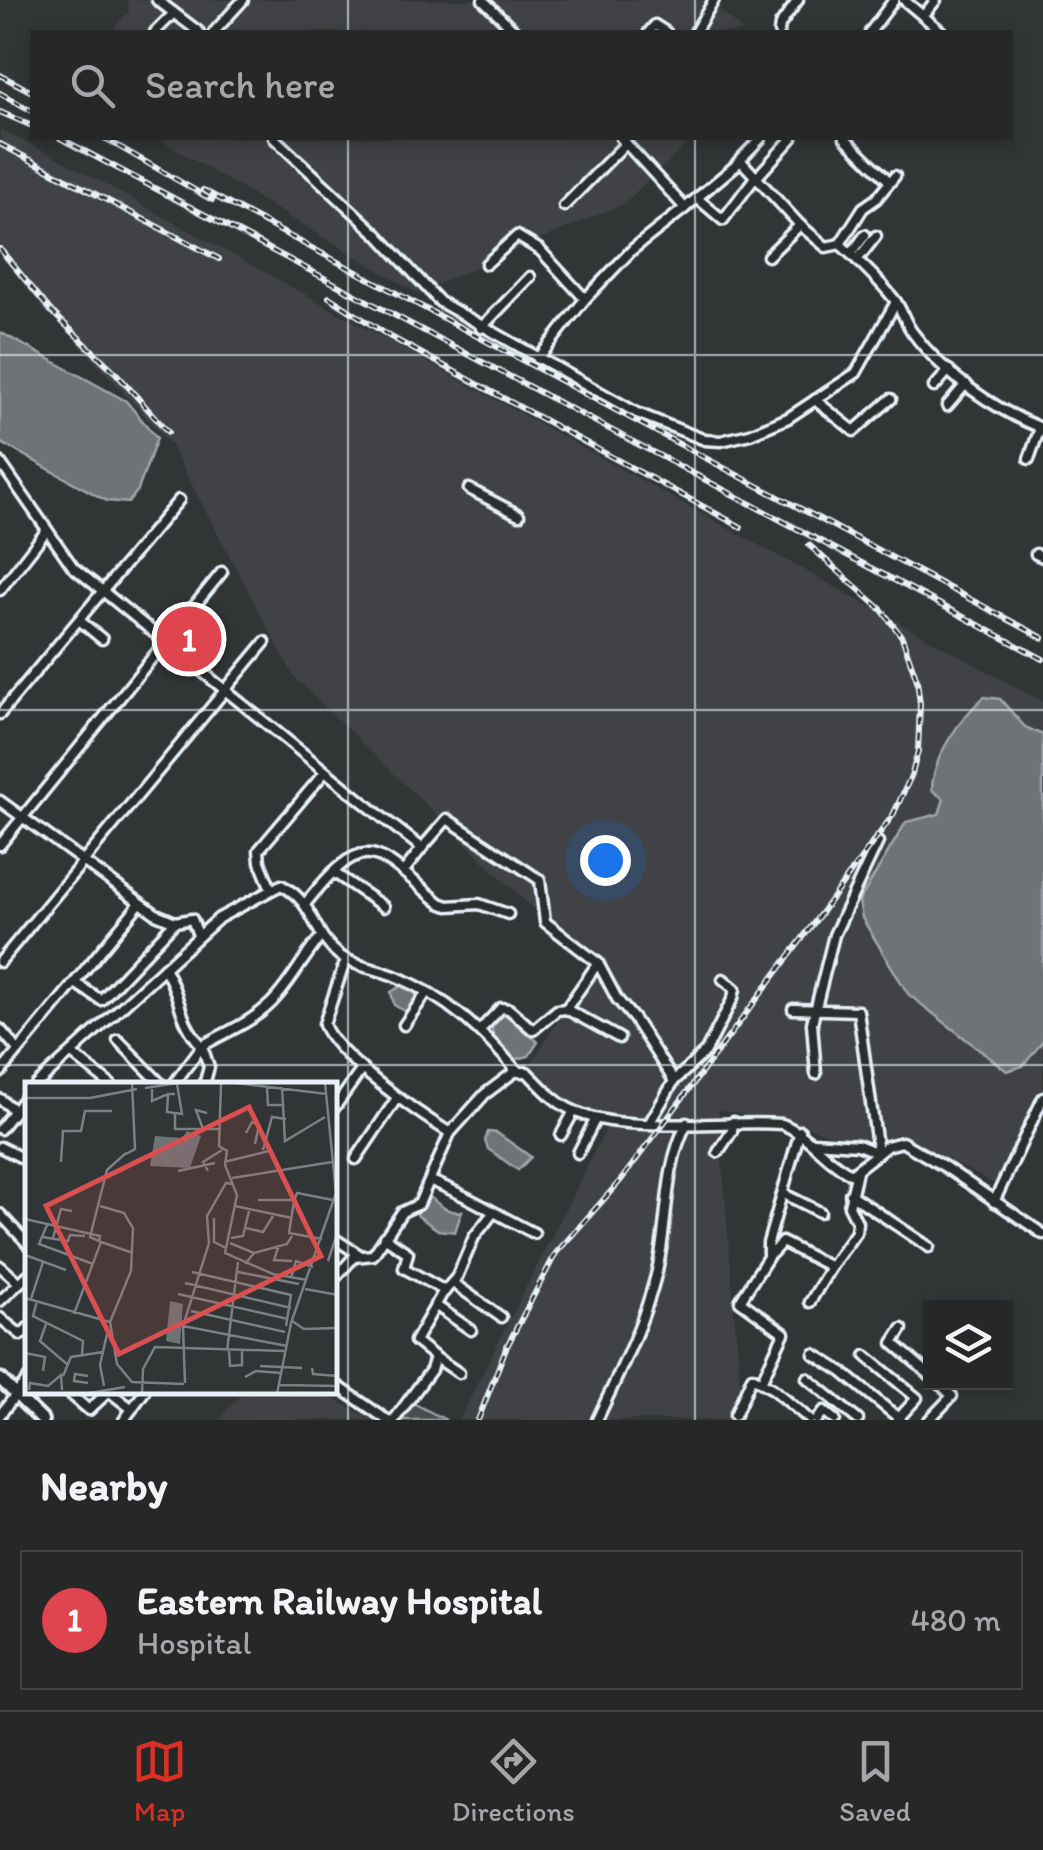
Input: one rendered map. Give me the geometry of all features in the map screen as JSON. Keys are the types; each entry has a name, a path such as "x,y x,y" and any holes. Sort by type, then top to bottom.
{"main road":[{"path":"0,1379 42,1420"}],"street":[{"path":"157,0 196,30"},
{"path":"216,30 243,0"},
{"path":"483,0 514,30"},
{"path":"696,30 714,0"},
{"path":"779,30 798,0"},
{"path":"872,30 894,0"},
{"path":"904,0 940,30"},
{"path":"913,24 936,0"},
{"path":"157,30 174,13"},
{"path":"276,140 378,234 440,302 636,413 705,440 721,441 750,434 788,418 856,373 896,302"},
{"path":"564,206 624,140 685,208"},
{"path":"538,358 585,299 634,249 760,140"},
{"path":"697,198 722,220 790,140"},
{"path":"736,164 741,162 826,247 840,244 863,208 893,179 848,140"},
{"path":"768,256 800,225"},
{"path":"486,264 516,236 540,250 585,299"},
{"path":"854,257 865,236"},
{"path":"854,257 876,236"},
{"path":"840,244 896,302 912,332 949,370 978,395 1042,428 1029,460"},
{"path":"481,328 530,277"},
{"path":"934,387 949,370"},
{"path":"948,406 966,384"},
{"path":"815,400 854,431 891,399"},
{"path":"879,411 889,422"},
{"path":"0,462 73,567 422,848"},
{"path":"469,488 519,515"},
{"path":"0,714 179,500"},
{"path":"0,590 47,530"},
{"path":"0,845 222,572"},
{"path":"79,620 102,640"},
{"path":"0,962 264,642"},
{"path":"271,889 259,850 325,772"},
{"path":"0,802 156,914 175,922 192,919 198,935"},
{"path":"404,872 447,819 535,876 540,880 545,922 598,964 674,1081"},
{"path":"816,1074 812,1023 834,936 878,842"},
{"path":"306,903 355,854 374,852 440,903 479,904 508,914"},
{"path":"333,872 384,907"},
{"path":"39,1082 218,918 282,885 306,903 321,936 346,958 427,992 480,1030 516,1070 526,1072 574,1112 615,1124 782,1124 800,1131 851,1174 894,1142 912,1146 1043,1234"},
{"path":"0,1073 140,903"},
{"path":"75,983 101,1000 175,922"},
{"path":"174,1082 202,1046 251,1020 271,1004 321,936"},
{"path":"346,958 324,1024 326,1032 362,1070 450,1133"},
{"path":"480,1030 501,1008 509,1009 533,1030 543,1020 566,1009 598,964"},
{"path":"164,968 177,990 182,1022 202,1046 209,1067 205,1082"},
{"path":"650,1122 674,1081 706,1051 733,998 735,989 723,979"},
{"path":"404,1025 427,992"},
{"path":"566,1009 619,1038"},
{"path":"793,1009 858,1011 878,1153"},
{"path":"0,1028 18,1050"},
{"path":"118,1040 159,1082"},
{"path":"72,1054 107,1082"},
{"path":"338,1103 362,1070"},
{"path":"338,1240 360,1255 373,1255 402,1212 419,1204 450,1133 485,1094 516,1070"},
{"path":"0,1129 25,1097"},
{"path":"0,1098 14,1110"},
{"path":"356,1159 397,1098"},
{"path":"994,1202 1043,1098"},
{"path":"562,1136 574,1112"},
{"path":"578,1152 595,1120"},
{"path":"598,1420 636,1338 657,1274 674,1147 687,1122"},
{"path":"718,1152 732,1131 733,1122"},
{"path":"761,1382 784,1333 740,1301 768,1257 800,1131"},
{"path":"813,1142 858,1146 878,1153"},
{"path":"0,1147 25,1160"},
{"path":"810,1302 856,1232 857,1222 849,1206 857,1170"},
{"path":"431,1180 534,1233"},
{"path":"784,1194 820,1212"},
{"path":"850,1194 928,1247"},
{"path":"0,1214 25,1241"},
{"path":"458,1372 415,1341 435,1305 454,1283 474,1238 493,1214"},
{"path":"384,1238 408,1252 404,1268 444,1292"},
{"path":"768,1250 772,1253 782,1242 830,1267"},
{"path":"338,1274 360,1255"},
{"path":"0,1266 18,1282"},
{"path":"0,1301 25,1277"},
{"path":"454,1283 501,1317"},
{"path":"435,1305 472,1330"},
{"path":"0,1318 21,1335 25,1331"},
{"path":"902,1329 892,1343 923,1369"},
{"path":"814,1354 899,1419 916,1398 866,1356"},
{"path":"338,1386 390,1420 431,1370 435,1357"},
{"path":"735,1415 752,1377 814,1420 824,1411 834,1420"},
{"path":"807,1378 858,1420"},
{"path":"0,1416 25,1382"},
{"path":"929,1420 952,1396 946,1390"},
{"path":"72,1395 89,1410 106,1395"},
{"path":"113,1395 132,1409"},
{"path":"124,1420 142,1395"}],"shaded area":[{"path":"127,0 709,0 741,30 112,30 129,12"},
{"path":"0,130 45,151 1043,702 1043,1094 998,1186 899,1133 872,1147 796,1124 718,1110 743,1420 459,1420 607,1127 565,1103 528,1069 592,966 294,677 170,444 0,257"},
{"path":"160,140 692,140 623,204 417,293"},
{"path":"0,332 126,401 157,438 138,490 128,503 107,501 0,442"},
{"path":"984,697 1000,699 1025,727 1043,735 1043,1041 1023,1066 1007,1071 908,994 862,918 859,901 906,822 939,814 944,799 932,790 942,752 957,727"},
{"path":"401,986 421,997 413,1010 404,1011 394,1005 391,992"},
{"path":"500,1013 509,1014 538,1042 529,1056 514,1060 494,1045 492,1027"},
{"path":"488,1132 497,1133 531,1157 518,1170 488,1149"},
{"path":"426,1194 447,1209 462,1211 455,1232 438,1230 418,1216 415,1208"},
{"path":"240,1395 326,1395 373,1420 219,1420"},
{"path":"409,1401 446,1420 394,1420"}],"railway":[{"path":"0,75 30,91"},
{"path":"0,93 30,110"},
{"path":"0,112 30,125"},
{"path":"64,140 1043,659"},
{"path":"107,140 212,200"},
{"path":"0,144 219,259"},
{"path":"203,190 1043,638"},
{"path":"0,249 50,310 115,372 168,432"},
{"path":"329,297 389,336 741,527"},
{"path":"478,1420 506,1348 556,1253 621,1180 802,939 893,815 912,774 918,751 920,704 917,680 902,637 882,610 809,545"}],"place":[{"name":"Eastern Railway Hospital","path":"189,639"}]}
